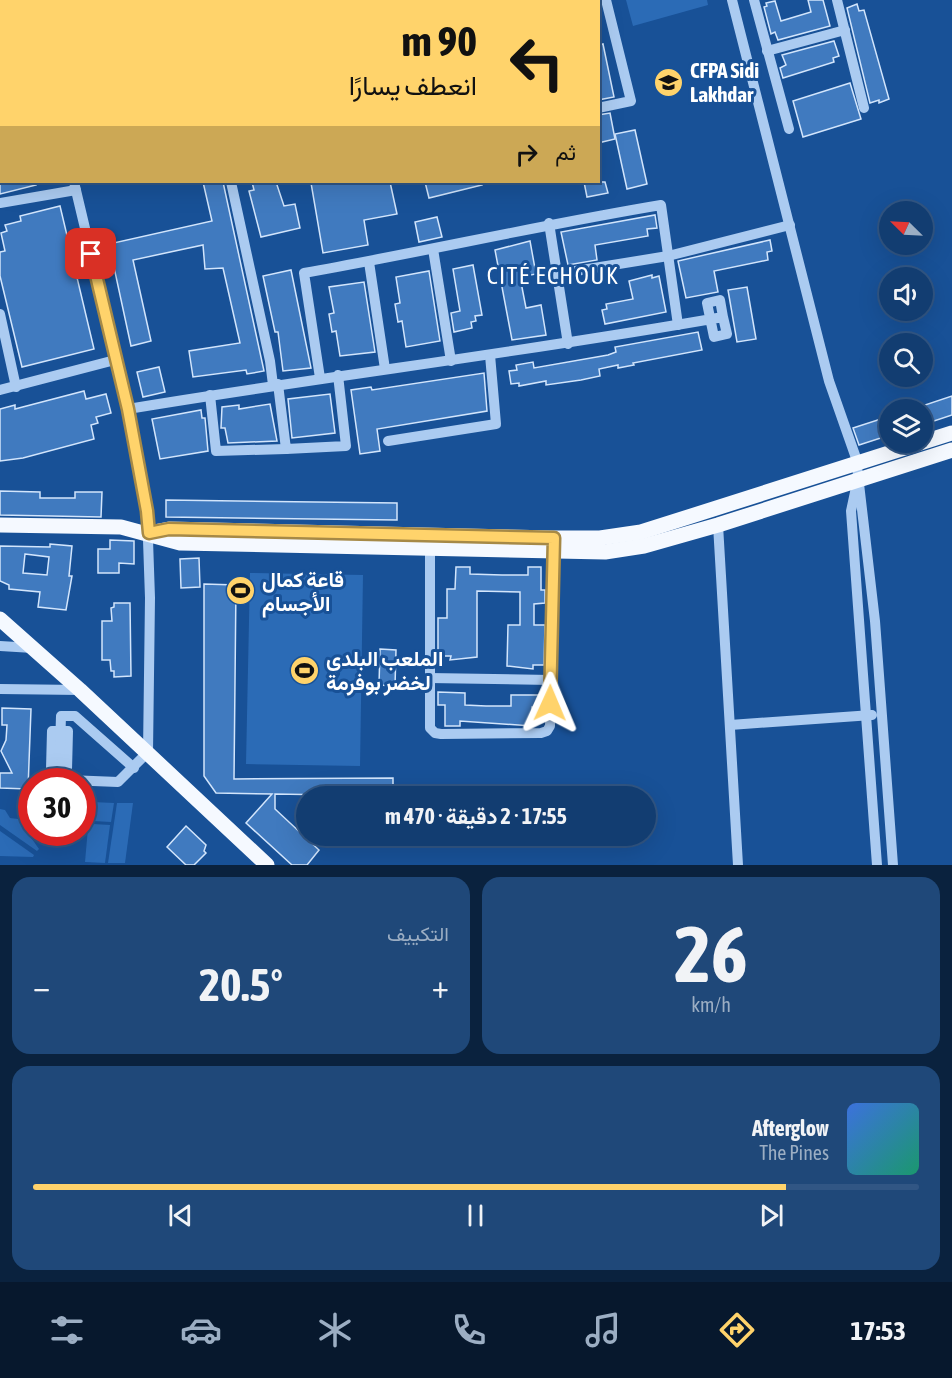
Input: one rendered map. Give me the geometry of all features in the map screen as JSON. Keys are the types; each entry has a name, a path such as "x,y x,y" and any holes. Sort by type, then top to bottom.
{"main road":[{"path":"0,525 121,527 180,543 430,549 554,545 641,532 952,433"},
{"path":"149,533 169,529 631,549 718,525 952,450"},
{"path":"0,619 148,752 267,865"}],"street":[{"path":"600,108 631,101 606,0"},
{"path":"732,0 834,400 857,465 857,482 851,511 877,865"},
{"path":"754,0 789,129"},
{"path":"837,0 864,108"},
{"path":"767,51 845,30"},
{"path":"231,183 270,360 286,449"},
{"path":"0,203 75,185 128,409 147,511 149,533 148,752 118,782 96,779"},
{"path":"320,378 304,273 433,249 549,223 661,205 678,325"},
{"path":"549,223 568,344"},
{"path":"557,273 668,256 790,225"},
{"path":"433,249 451,361"},
{"path":"369,262 385,369"},
{"path":"720,300 726,334 714,337 710,319 707,303 720,300"},
{"path":"0,314 16,387"},
{"path":"128,409 338,375 568,344 723,317"},
{"path":"388,441 496,424 490,355"},
{"path":"0,390 115,360"},
{"path":"210,395 216,451 346,446 338,375"},
{"path":"857,482 864,510 893,865"},
{"path":"718,525 738,865"},
{"path":"430,549 429,724 435,733 441,734 544,733 550,726 554,545"},
{"path":"0,646 34,648"},
{"path":"429,678 551,680"},
{"path":"0,689 80,690"},
{"path":"730,725 882,715"},
{"path":"60,731 61,716 75,716 134,768"},
{"path":"51,768 52,731 68,731 67,768"}],"shaded area":[{"path":"626,0 707,0 708,5 633,26"},
{"name":"الملعب البلدي لخضر بوفرمة","path":"250,573 363,575 360,766 246,764"},
{"path":"96,802 114,803 111,822 96,821"},
{"path":"117,803 133,803 125,863 108,863"},
{"path":"0,809 5,810 10,818 18,819 18,838 0,825"},
{"path":"96,824 110,825 105,863 85,862 86,846 96,846"},
{"path":"0,831 18,846 34,855 33,857 0,856"},
{"path":"30,846 37,846 39,849 37,851"}],"building":[{"path":"808,0 823,0 830,26 778,40 775,32 771,34 764,7 767,6 766,3 775,1 781,21 811,12"},
{"path":"857,4 859,11 864,10 889,99 879,103 879,100 870,103 847,8"},
{"path":"834,41 839,56 833,58 834,62 783,78 780,68 786,65 782,55"},
{"path":"603,44 614,97 600,100 600,45"},
{"path":"850,83 861,119 803,137 793,101"},
{"path":"610,113 615,139 600,143 600,115"},
{"path":"635,130 647,184 627,189 615,134"},
{"path":"605,182 608,193 587,197 584,183"},
{"path":"0,183 35,183 36,185 0,194"},
{"path":"203,183 223,183 264,371 247,374 246,370 193,377 189,351 240,343 223,268 205,269 203,245 133,260 151,341 131,346 109,244 212,221"},
{"path":"252,183 276,183 284,206 295,204 300,228 261,237 249,191 254,190"},
{"path":"311,183 390,183 397,214 364,220 368,245 323,253"},
{"path":"425,183 481,183 482,185 429,198"},
{"path":"60,206 94,349 22,367 0,276 0,252 5,251 1,233 7,231 5,225 21,221 20,216"},
{"path":"655,215 657,228 647,229 648,236 595,245 597,260 568,265 561,232"},
{"path":"437,217 442,237 419,242 415,222"},
{"path":"770,240 772,251 767,252 768,260 714,271 718,292 686,298 678,261"},
{"path":"530,241 536,274 520,277 526,308 541,305 546,335 512,340 495,250"},
{"path":"473,265 482,315 475,316 476,321 471,322 472,328 454,332 451,313 460,311 453,269"},
{"path":"291,270 311,368 283,371 278,332 275,332 263,276"},
{"path":"429,271 440,341 406,347 402,321 398,322 395,304 400,303 396,277"},
{"path":"652,275 652,278 659,276 666,312 605,324 602,310 607,309 606,304 633,299 629,281"},
{"path":"364,282 375,352 340,356 336,331 332,332 329,314 334,313 329,287"},
{"path":"747,287 756,339 737,342 728,290"},
{"path":"698,332 702,350 618,368 618,365 599,369 600,376 581,380 546,385 546,381 519,386 519,383 511,384 509,371 517,370 516,365 533,362 534,368 608,355 616,352 615,347"},
{"path":"159,367 165,392 143,397 137,372"},
{"path":"484,373 487,411 377,429 380,451 360,454 351,390 371,387 372,390"},
{"path":"84,391 86,399 106,394 111,413 96,417 98,423 91,425 94,439 23,458 0,461 0,409 15,405 15,409"},
{"path":"330,394 335,433 292,438 288,399"},
{"path":"952,396 952,415 933,421 933,402"},
{"path":"270,404 277,441 228,443 225,428 221,428 222,407 239,405 239,409"},
{"path":"201,410 202,418 205,418 208,451 160,459 152,419"},
{"path":"879,420 879,439 859,445 853,428"},
{"path":"0,491 40,492 40,498 75,498 75,492 102,492 101,517 0,515"},
{"path":"166,500 397,503 397,520 166,517"},
{"path":"110,540 134,541 134,564 119,563 119,573 98,573 98,549 110,549"},
{"path":"50,544 72,546 69,576 72,576 66,610 38,607 40,592 9,589 9,585 0,581 0,546 50,547","holes":["25,554 49,557 47,575 23,573"]},
{"path":"199,558 200,587 181,588 180,559"},
{"path":"456,567 470,567 470,574 528,575 528,567 541,567 541,590 545,590 545,603 534,604 534,625 545,625 544,665 533,665 533,669 507,666 508,625 520,625 520,592 477,591 477,657 450,660 451,656 438,656 438,618 447,618 447,589 455,589"},
{"path":"204,584 236,585 234,779 393,778 393,786 296,786 296,794 275,794 275,809 296,829 296,846 315,846 319,850 307,865 292,865 246,823 272,794 216,793 204,776"},
{"path":"114,603 130,603 131,676 114,677 110,660 102,660 102,621 112,621 111,608 114,607"},
{"path":"380,649 396,650 395,686 379,685"},
{"path":"438,692 465,693 465,705 486,706 511,706 511,695 541,695 541,707 532,707 532,726 460,721 460,726 445,726 445,705 438,705"},
{"path":"2,708 31,709 29,768 18,768 18,789 0,788 0,773 12,773 1,751 6,740 7,725 2,725"},
{"path":"186,826 206,845 204,851 206,853 194,865 186,865 167,847"}],"place":[{"name":"CFPA Sidi Lakhdar","path":"669,82"},
{"name":"قاعة كمال الأجسام","path":"241,591"},
{"name":"الملعب البلدي لخضر بوفرمة","path":"305,670"}],"district":[{"name":"CITÉ ECHOUK","path":"553,275"}],"route":[{"path":"91,254 128,409 149,533 169,529 554,538 550,703"}]}
